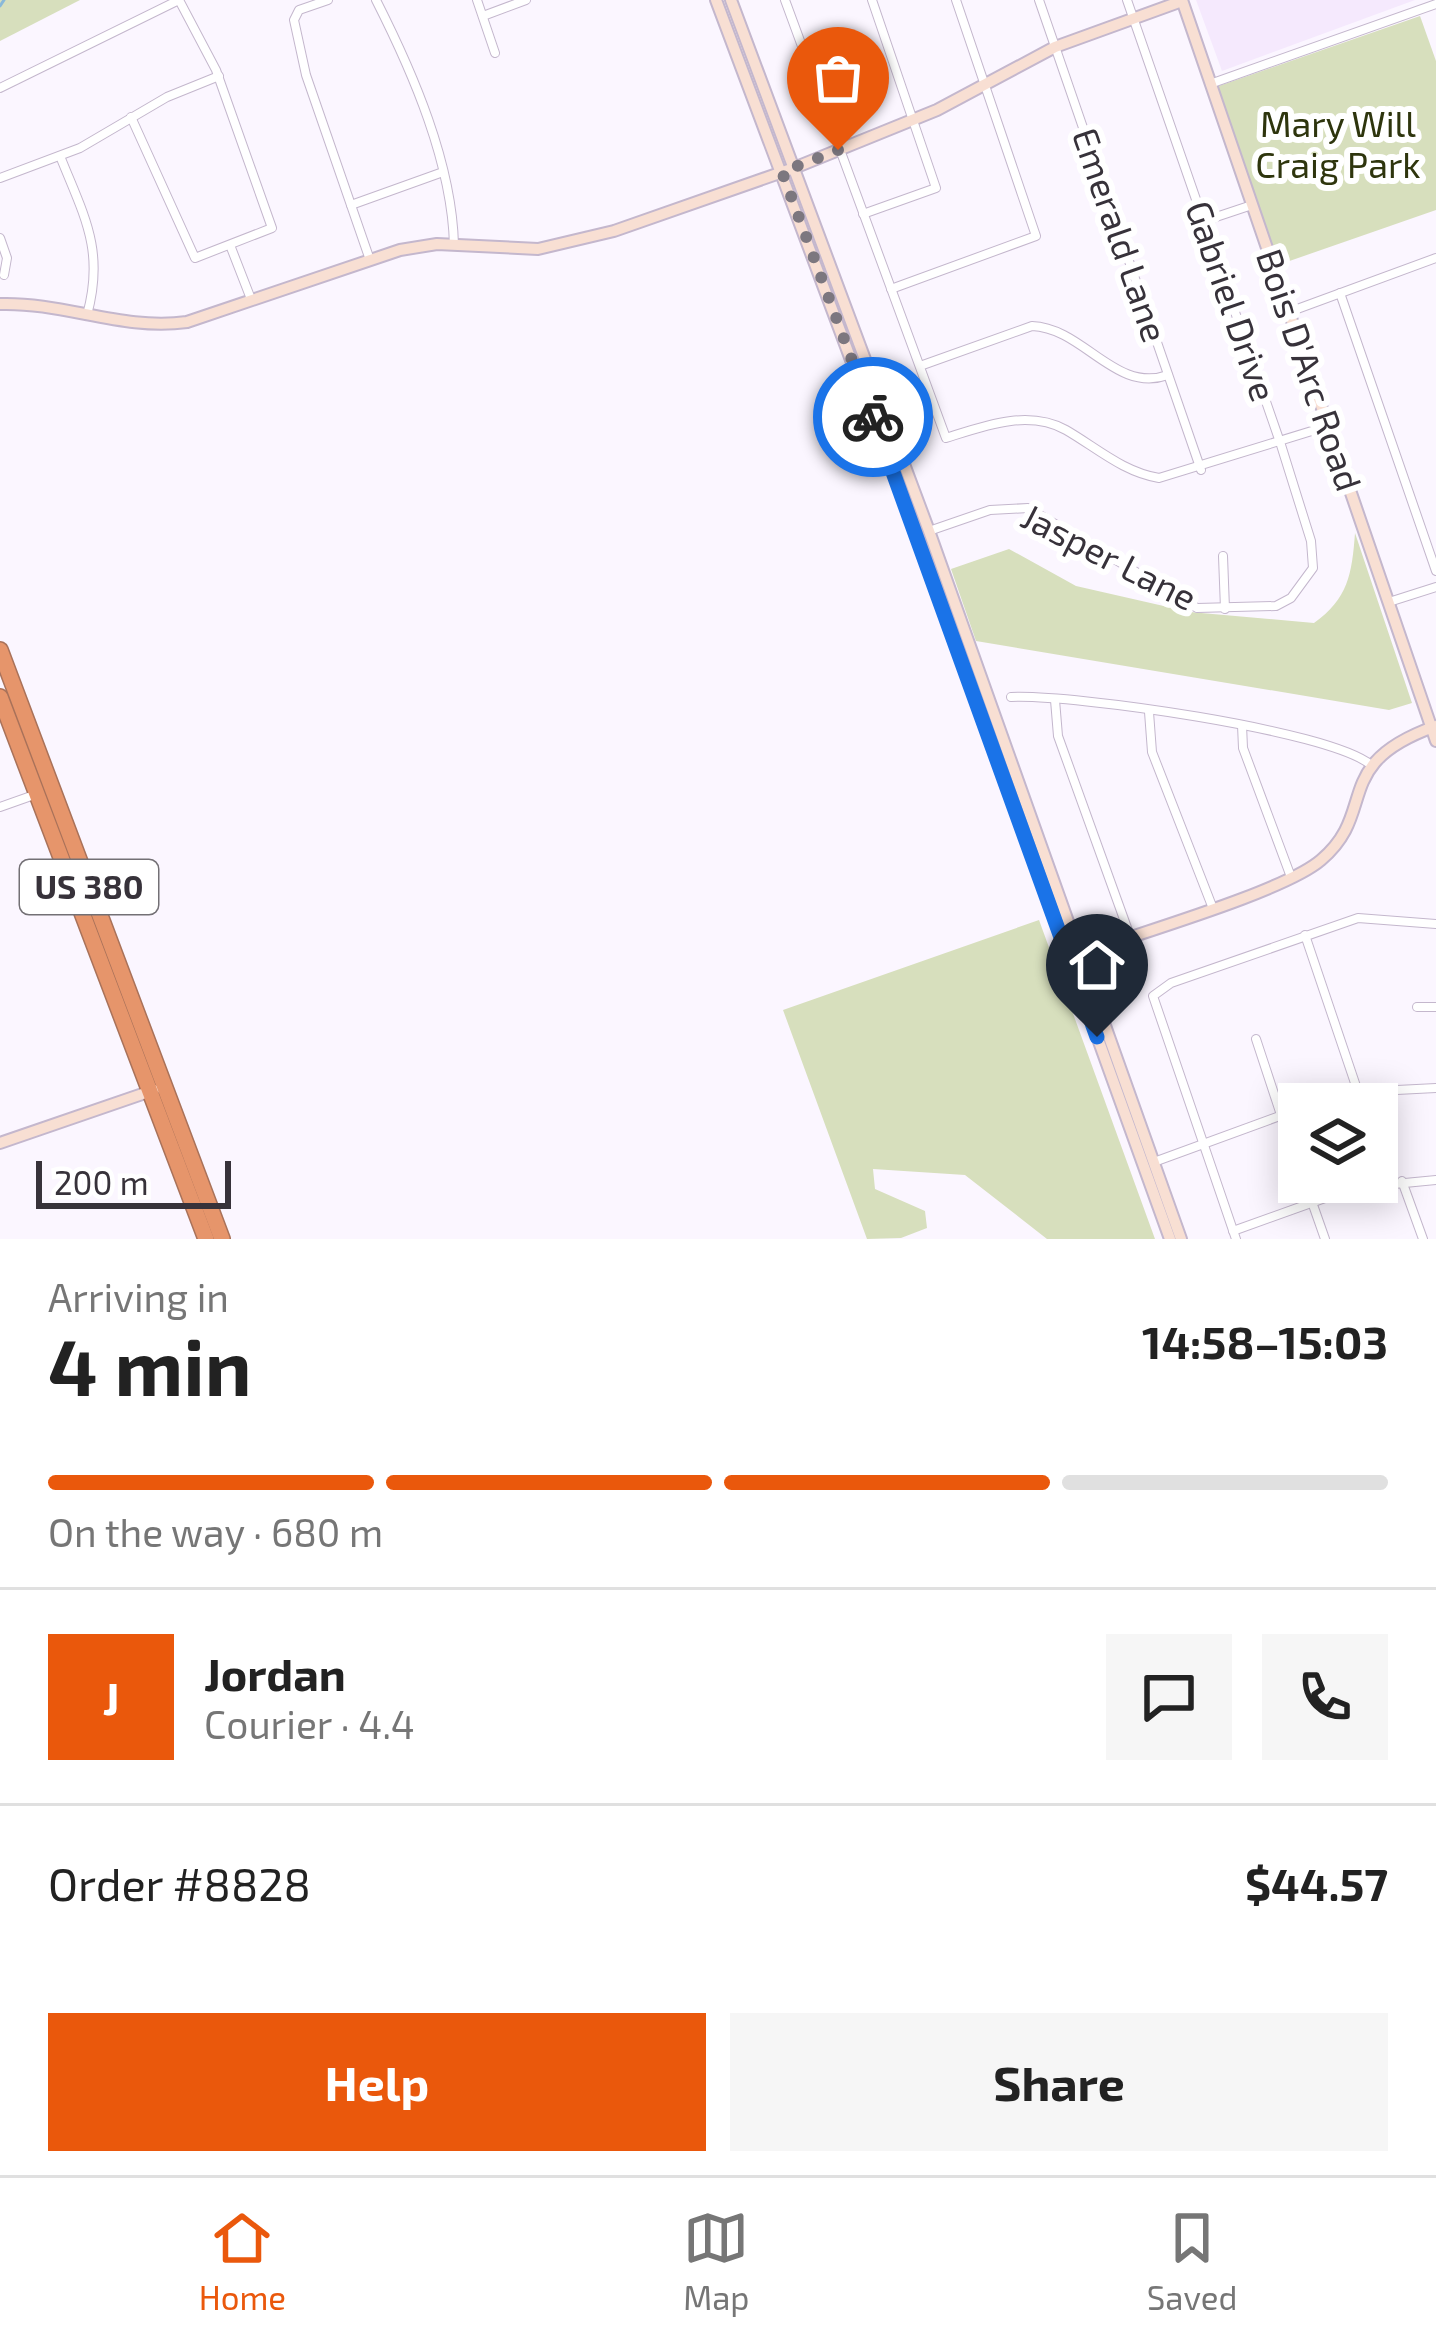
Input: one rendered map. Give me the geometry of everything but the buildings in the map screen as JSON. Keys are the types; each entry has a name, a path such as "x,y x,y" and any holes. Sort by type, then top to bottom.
{"highway":[{"name":"US 380","path":"0,650 45,791 156,1089 206,1239"},
{"name":"US 380","path":"0,697 45,791"},
{"name":"US 380","path":"156,1089 222,1239"}],"street":[{"path":"0,88 179,0 219,76 272,228 195,258 131,117"},
{"path":"328,0 295,14 306,75 370,260"},
{"path":"376,0 397,41 443,172 453,205 454,245"},
{"path":"477,0 495,53"},
{"path":"482,16 526,0"},
{"path":"716,0 788,170"},
{"path":"730,0 1148,1164 1170,1239"},
{"path":"785,0 946,438 1003,421 1042,422 1063,428 1141,475 1176,477 1328,426"},
{"path":"863,214 936,188 872,0"},
{"path":"891,290 1036,236 956,0"},
{"name":"Emerald Lane","path":"1039,0 1201,470"},
{"name":"Gabriel Drive","path":"1127,0 1311,541 1313,568 1292,598"},
{"path":"0,304 35,303 151,327 187,322 370,260 437,244 528,250 565,244 788,170 913,119 1055,47 1182,1"},
{"name":"Bois D'Arc Road","path":"1182,1 1435,732"},
{"path":"1210,85 1436,4"},
{"path":"0,178 60,156 219,76"},
{"path":"60,156 94,244 97,279 87,314"},
{"path":"351,205 443,172"},
{"path":"1204,221 1252,206"},
{"path":"0,238 7,257 4,275"},
{"path":"230,245 251,299"},
{"path":"1288,312 1436,259"},
{"path":"1340,293 1436,571"},
{"path":"920,366 1032,326 1048,326 1129,377 1168,375"},
{"name":"Jasper Lane","path":"923,534 1010,505 1028,508 1198,608 1258,610 1292,598"},
{"path":"1223,556 1225,609"},
{"path":"1389,602 1436,586"},
{"path":"1011,697 1242,725 1329,742 1371,765"},
{"path":"1055,700 1058,736 1130,936"},
{"path":"1149,712 1152,752 1212,906"},
{"path":"1242,725 1243,748 1291,877"},
{"path":"1074,956 1291,877 1332,848 1371,765 1398,741 1435,732"},
{"path":"0,807 45,791"},
{"path":"1310,1203 1234,1235 1155,994 1171,983 1358,918 1436,924"},
{"path":"1305,935 1355,1083"},
{"path":"1417,1007 1436,1007"},
{"path":"1256,1039 1278,1106"},
{"path":"1398,1090 1436,1088"},
{"path":"0,1143 156,1089"},
{"path":"1148,1164 1278,1116"},
{"path":"1148,1164 1181,1239"},
{"path":"1398,1182 1436,1180"},
{"path":"1402,1181 1423,1239"},
{"path":"1312,1203 1325,1239"}],"shaded area":[{"path":"1196,0 1415,0 1222,71"}],"green space":[{"path":"0,0 80,0 0,41"},
{"name":"Mary Will Craig Park","path":"1420,16 1436,61 1436,210 1278,265 1216,87"},
{"path":"1355,533 1412,703 1389,710 976,641 951,569 1009,549 1076,586 1190,612 1314,623 1341,595"},
{"path":"1039,920 1155,1239 1047,1239 965,1175 873,1169 875,1189 925,1211 927,1228 901,1238 867,1239 783,1010"}],"waterway":[{"path":"0,6 4,0"}],"way so far":[{"path":"838,150 782,172 873,417"}],"route":[{"path":"873,417 1097,1037"}]}
